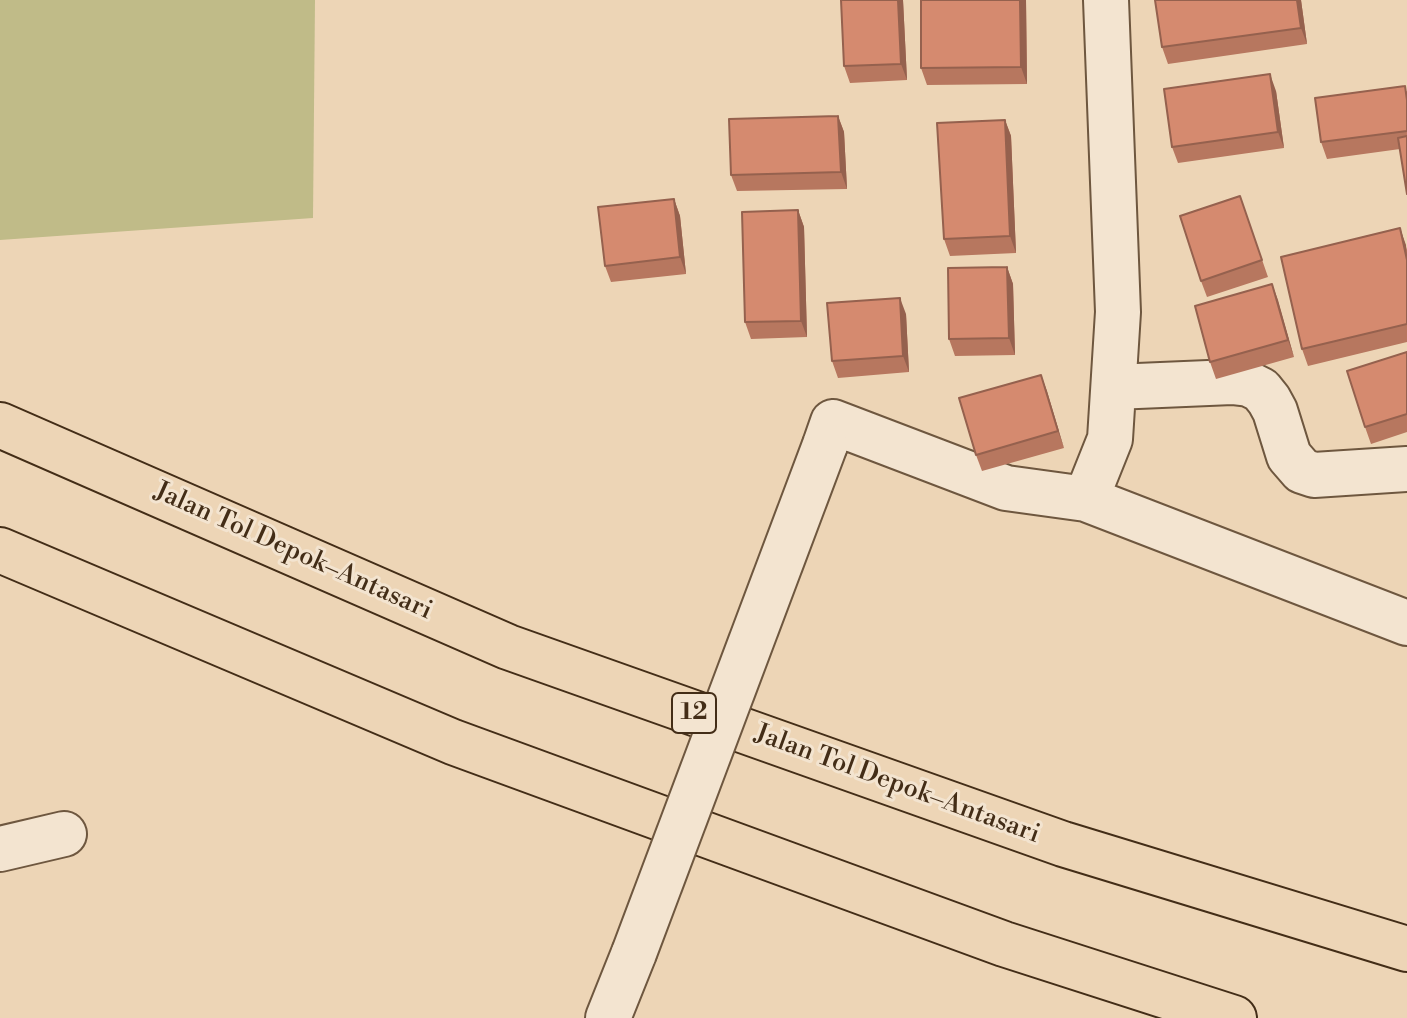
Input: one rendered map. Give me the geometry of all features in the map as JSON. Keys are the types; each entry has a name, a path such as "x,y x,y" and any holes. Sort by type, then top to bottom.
{"highway":[{"name":"Jalan Tol Depok–Antasari","path":"0,425 508,647 1063,844 1407,949"},
{"path":"0,550 453,742 1004,944 1234,1018"}],"street":[{"path":"1086,499 1110,439 1118,312 1106,0"},
{"path":"1114,387 1249,384 1261,390 1269,400 1289,456 1302,471 1314,475 1407,469"},
{"path":"608,1018 833,422 1006,488 1086,499 1407,623"},
{"path":"0,849 64,834"}],"shaded area":[{"path":"0,0 315,0 313,218 0,240"}],"building":[{"path":"841,0 898,0 901,64 844,66"},
{"path":"921,0 1020,0 1021,67 921,68"},
{"path":"1155,0 1297,0 1301,28 1162,47"},
{"path":"1270,74 1278,132 1172,147 1164,89"},
{"path":"1405,86 1407,131 1321,142 1315,98"},
{"path":"838,116 841,172 731,175 729,119"},
{"path":"1005,120 1010,236 944,239 937,123"},
{"path":"1407,136 1407,194 1398,138"},
{"path":"1240,196 1262,260 1201,281 1180,216"},
{"path":"674,199 680,257 605,266 598,207"},
{"path":"798,210 801,321 745,322 742,212"},
{"path":"1400,228 1407,260 1407,324 1302,349 1281,257"},
{"path":"1007,267 1009,338 949,339 948,268"},
{"path":"1272,284 1288,340 1210,362 1195,306"},
{"path":"900,298 903,356 832,361 827,303"},
{"path":"1407,352 1407,414 1365,427 1347,371"},
{"path":"1041,375 1058,431 976,455 959,398"}]}
